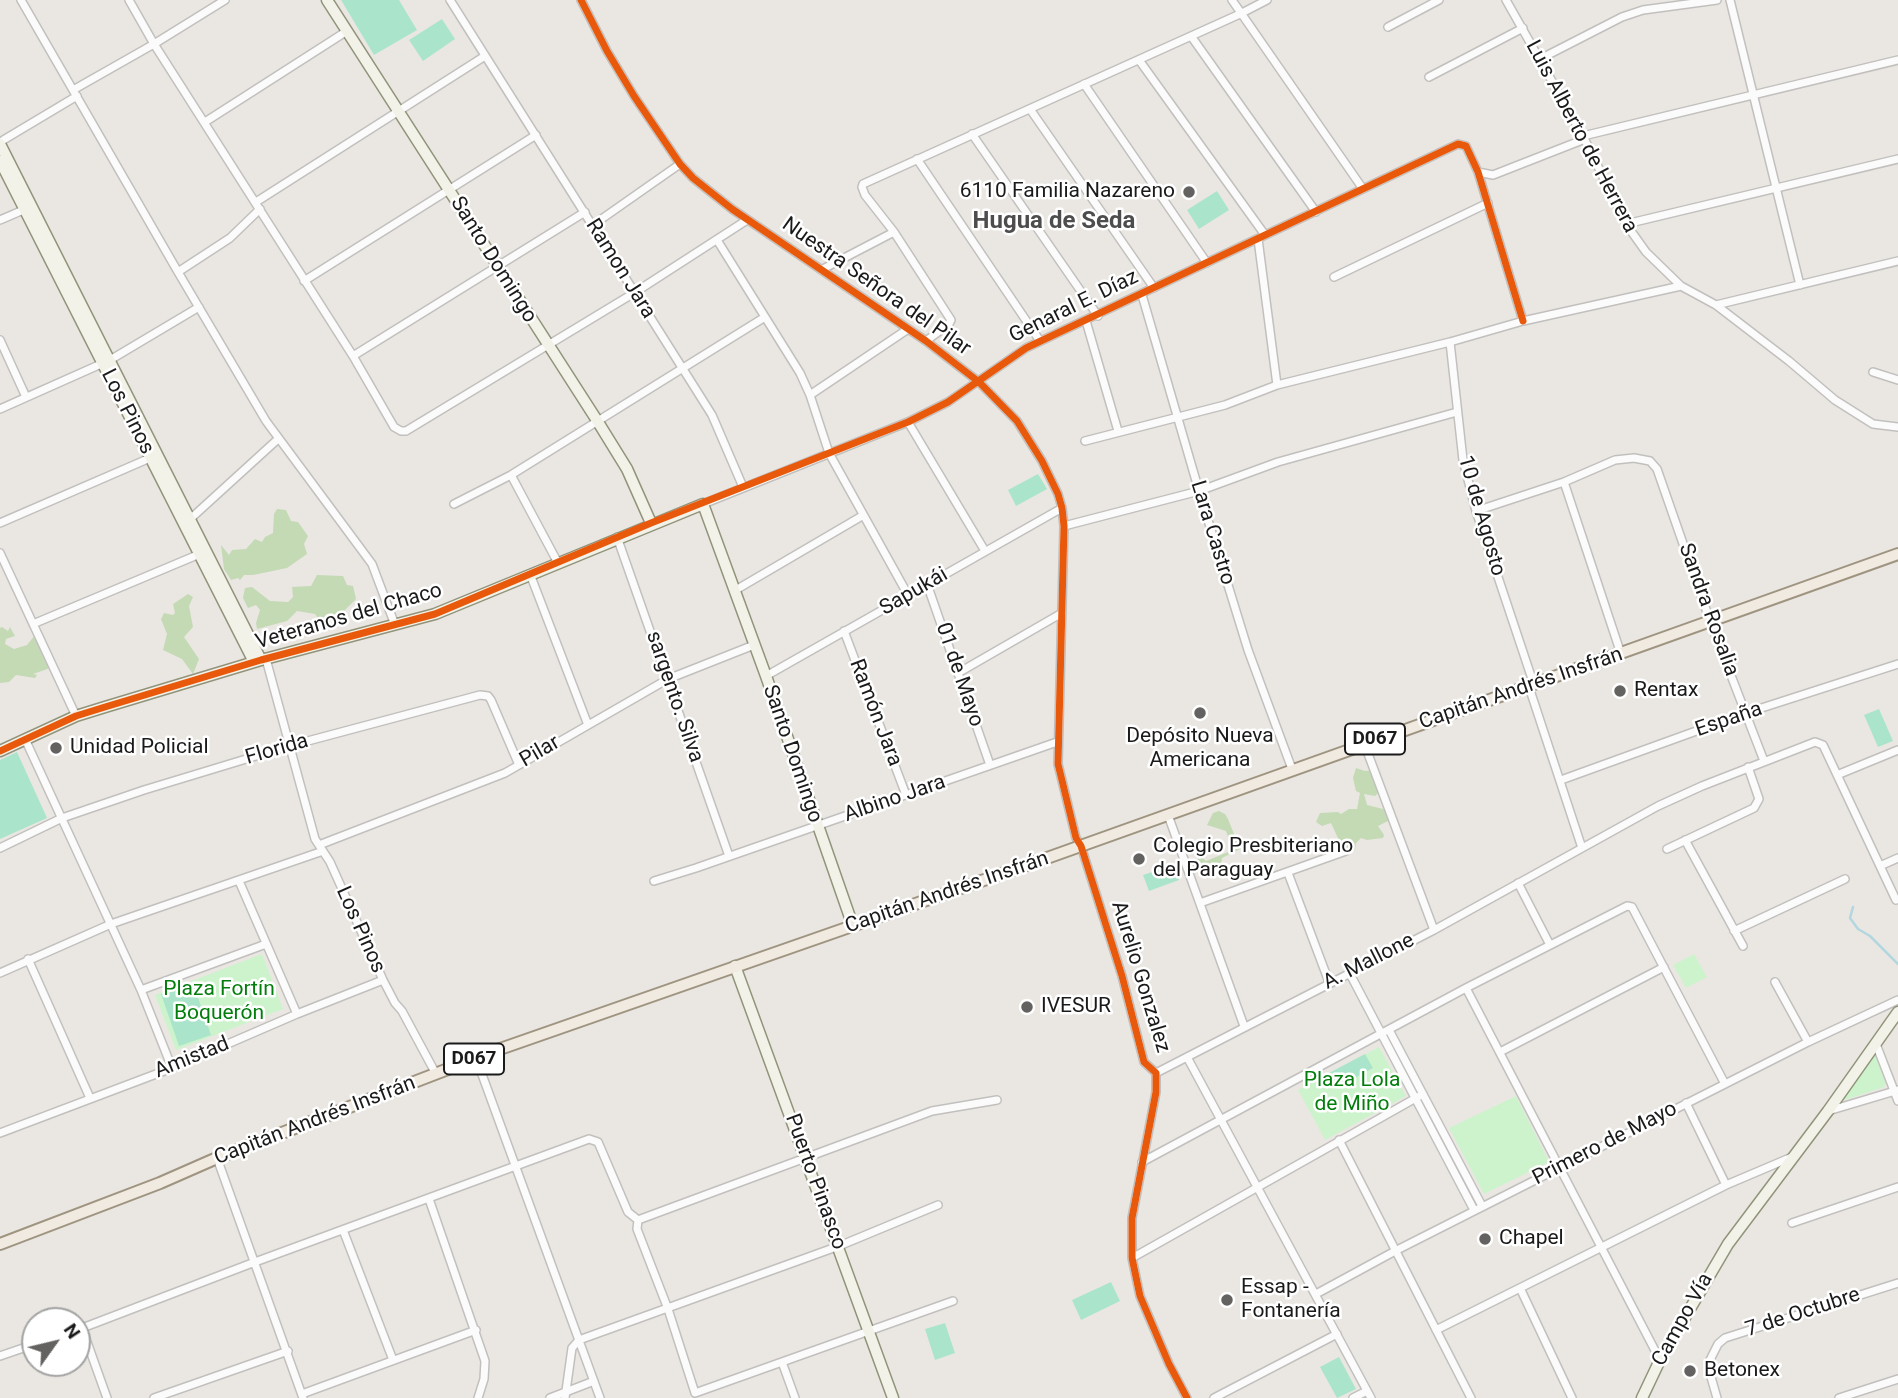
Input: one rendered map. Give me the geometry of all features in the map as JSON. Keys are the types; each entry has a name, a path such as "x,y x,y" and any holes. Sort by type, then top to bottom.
{"main road":[{"name":"Capitán Andrés Insfrán","path":"0,1244 160,1184 217,1158 476,1058 1081,846 1898,554"}],"street":[{"path":"22,0 178,272 278,439 372,564 395,625"},
{"path":"129,0 353,356 394,427 404,431 634,293 747,220"},
{"path":"0,219 28,208 0,143 225,0"},
{"name":"Santo Domingo","path":"327,0 598,422 627,469 651,523"},
{"name":"Ramon Jara","path":"450,0 712,415 743,487"},
{"name":"Nuestra Señora del Pilar","path":"581,0 607,51 680,164 708,191 747,220 926,341 979,382 1004,406 1030,441 1052,481 1062,508 1064,526 1058,764 1076,838 1081,846"},
{"path":"1233,0 1240,14 1363,189"},
{"path":"926,341 951,320 862,187 866,182 1267,0"},
{"path":"1388,27 1438,0"},
{"name":"Luis Alberto de Herrera","path":"1506,0 1584,137 1626,224 1646,251 1681,286 1716,305 1835,400 1873,424 1898,427"},
{"path":"1540,59 1622,17 1643,10 1717,0"},
{"path":"1730,0 1800,285"},
{"path":"1429,77 1523,29"},
{"path":"205,122 347,31"},
{"path":"1191,36 1316,212"},
{"path":"178,272 230,238 258,205 397,111 485,56"},
{"path":"1139,60 1261,237 1276,385"},
{"path":"1523,321 1478,173 1493,175 1584,137 1898,60"},
{"path":"1084,84 1208,263"},
{"path":"1030,109 1154,288"},
{"path":"972,134 1098,316"},
{"path":"304,281 536,135"},
{"name":"Genaral E. Díaz","path":"702,504 908,422 948,402 979,382 1006,359 1040,341 1098,316 1458,144 1464,144 1478,173"},
{"path":"917,159 1040,341"},
{"path":"1626,224 1898,159"},
{"name":"Los Pinos","path":"0,162 28,208 106,362 150,457 260,660 289,746 315,839 330,862 383,980 436,1074"},
{"path":"593,225 680,164"},
{"path":"1334,277 1488,203"},
{"path":"353,356 584,212"},
{"path":"821,270 894,232"},
{"path":"717,240 800,373 829,453 908,595"},
{"path":"1716,305 1898,261"},
{"path":"1085,440 1225,405 1276,385 1523,321 1681,286"},
{"name":"Lara Castro","path":"1142,295 1248,650 1292,769"},
{"path":"0,409 106,362 199,307"},
{"path":"454,504 511,475 765,317"},
{"path":"1086,321 1118,431"},
{"path":"810,395 908,329"},
{"path":"0,340 26,397"},
{"name":"10 de Agosto","path":"1450,342 1463,460 1476,511 1582,848"},
{"path":"106,362 187,521 278,439"},
{"path":"1873,372 1898,380"},
{"path":"1064,526 1199,491 1278,462 1457,412"},
{"path":"908,422 985,551"},
{"path":"0,523 150,457"},
{"name":"Sandra Rosalia","path":"1564,482 1615,460 1643,458 1657,469 1710,621 1764,761"},
{"path":"511,475 558,563"},
{"path":"1476,511 1564,482 1621,654"},
{"name":"Santo Domingo","path":"702,504 766,676 853,926"},
{"name":"Veteranos del Chaco","path":"0,751 76,716 260,660 435,614 702,504"},
{"name":"Sapukái","path":"766,676 1062,508"},
{"path":"734,591 862,516"},
{"name":"sargento. Silva","path":"617,537 729,856"},
{"path":"0,553 76,716"},
{"path":"33,624 203,553"},
{"path":"530,574 587,724"},
{"name":"01 de Mayo","path":"927,584 990,765"},
{"path":"958,673 1062,613"},
{"name":"Ramón Jara","path":"844,631 906,795"},
{"name":"Pilar","path":"0,973 111,924 239,881 519,765 668,679 754,645"},
{"name":"España","path":"1561,780 1746,713 1898,664"},
{"name":"Florida","path":"0,848 62,818 144,790 289,746 485,695 491,700 519,765"},
{"path":"25,739 141,990 172,1068"},
{"name":"Albino Jara","path":"654,881 1057,742"},
{"name":"A. Mallone","path":"1156,1073 1434,930 1658,806 1748,767 1818,742 1823,745 1837,775"},
{"path":"1364,743 1434,930"},
{"path":"1896,900 1837,775 1898,750"},
{"path":"1667,849 1756,806 1759,799 1748,767"},
{"path":"1168,815 1244,1026"},
{"path":"1685,840 1743,946"},
{"name":"Aurelio Gonzalez","path":"1081,846 1122,976 1144,1062 1156,1073 1156,1091 1132,1218 1132,1258 1140,1296 1169,1364 1187,1398"},
{"path":"1199,903 1346,851"},
{"path":"1880,866 1898,858"},
{"path":"1288,873 1329,982"},
{"path":"1734,931 1845,879"},
{"path":"239,881 297,1014"},
{"path":"1518,883 1550,945"},
{"path":"1142,1162 1466,988 1629,906 1725,1084"},
{"path":"141,990 266,944"},
{"path":"28,959 90,1098"},
{"name":"Puerto Pinasco","path":"735,966 893,1398"},
{"path":"1500,1052 1664,967"},
{"path":"1349,972 1423,1094 1478,1208"},
{"name":"Amistad","path":"1,1130 172,1068 383,980"},
{"path":"1776,982 1808,1042"},
{"path":"1466,988 1660,1360"},
{"name":"Primero de Mayo","path":"1316,1294 1478,1208 1808,1042 1898,1000"},
{"name":"Campo Vía","path":"1642,1398 1660,1360 1728,1244 1898,1012"},
{"path":"1385,1032 1415,1098 1478,1208"},
{"path":"1876,1044 1898,1101"},
{"path":"476,1058 600,1398"},
{"path":"1187,1058 1369,1394 1353,1398"},
{"path":"1828,1111 1896,1091"},
{"path":"1132,1258 1423,1094"},
{"path":"638,1220 932,1111 997,1100"},
{"path":"1686,1103 1726,1185"},
{"path":"91,1324 589,1139 595,1139 599,1143 628,1212 638,1220"},
{"path":"1339,1140 1471,1398"},
{"path":"1436,1330 1726,1185 1793,1157"},
{"path":"217,1158 303,1396 476,1330"},
{"path":"1792,1223 1898,1187"},
{"path":"429,1199 476,1330 486,1370 478,1398"},
{"path":"566,1395 572,1348 579,1340 838,1246 938,1205"},
{"path":"638,1220 637,1229 668,1309 696,1396 868,1330 953,1301"},
{"path":"343,1230 393,1360"},
{"name":"7 de Octubre","path":"1717,1398 1709,1370 1714,1351 1725,1338 1898,1283"},
{"path":"1520,1288 1572,1398"},
{"path":"1214,1398 1337,1334"},
{"path":"0,1356 21,1349"},
{"path":"154,1398 288,1351"},
{"path":"91,1359 107,1398"},
{"path":"782,1363 795,1398"},
{"path":"1839,1398 1898,1379"},
{"path":"550,1398 566,1395 594,1381"},
{"path":"1866,1390 1868,1398"}],"green space":[{"path":"341,0 399,0 417,30 374,55"},
{"path":"442,19 455,39 423,61 409,40"},
{"path":"1217,191 1229,210 1199,229 1187,210"},
{"path":"1038,474 1047,489 1016,506 1008,490"},
{"path":"277,509 286,510 291,521 298,522 308,536 304,544 307,554 287,568 244,575 240,580 231,580 224,569 221,545 229,555 232,550 246,549 255,539 262,542 273,533 274,514"},
{"path":"317,575 343,576 347,585 353,586 356,599 337,618 321,623 315,614 297,611 287,621 257,629 260,610 256,605 248,608 243,598 245,588 252,587 270,601 288,602 293,597 292,587 311,586"},
{"path":"188,594 193,597 189,606 193,627 184,637 199,659 193,674 182,659 163,650 167,634 161,619 164,613 173,615 173,604"},
{"path":"2,627 8,631 10,627 15,636 6,639 5,644 14,649 27,645 35,635 56,666 33,674 37,675 35,678 16,675 9,682 0,683"},
{"path":"1879,709 1893,741 1878,747 1864,715"},
{"path":"17,752 47,818 0,839 0,760"},
{"path":"1356,768 1375,770 1377,773 1375,782 1380,791 1375,796 1364,794 1367,805 1387,810 1390,820 1378,826 1383,838 1361,838 1356,843 1355,850 1349,852 1343,849 1331,823 1322,826 1316,822 1320,813 1341,814 1349,809 1357,809 1360,793 1356,791 1353,778"},
{"path":"1219,811 1228,819 1240,849 1222,858 1221,864 1195,873 1190,868 1191,861 1202,858 1206,861 1233,850 1226,831 1207,825 1213,813"},
{"path":"1173,865 1179,880 1149,891 1143,875"},
{"name":"Plaza Fortín Boquerón","path":"262,954 283,1009 176,1050 155,995"},
{"path":"1694,954 1707,977 1686,988 1673,965"},
{"path":"193,983 211,1035 179,1046 161,994"},
{"name":"Plaza Lola de Miño","path":"1379,1047 1406,1096 1325,1140 1298,1090"},
{"path":"1365,1054 1373,1068 1335,1089 1327,1074"},
{"path":"1874,1055 1877,1056 1886,1084 1845,1100 1844,1098"},
{"path":"1516,1096 1549,1162 1484,1194 1449,1128"},
{"path":"1111,1282 1120,1301 1081,1320 1072,1300"},
{"path":"945,1323 955,1353 935,1360 925,1329"},
{"path":"1339,1357 1356,1389 1337,1398 1320,1367"}],"waterway":[{"path":"1853,907 1850,918 1858,929 1870,936 1898,964"}],"cycle path":[{"path":"581,0 634,96 680,164 693,178 732,209 926,341 979,382 1017,421 1042,461 1058,494 1064,526 1058,764 1076,838 1081,846 1122,976 1144,1062 1156,1073 1156,1092 1132,1218 1132,1258 1140,1296 1169,1364 1187,1398"},
{"path":"0,751 76,716 261,660 435,614 651,523 908,422 948,402 1026,348 1458,144 1466,146 1478,172 1523,321"}],"place":[{"name":"6110 Familia Nazareno","path":"1189,192"},
{"name":"Rentax","path":"1620,691"},
{"name":"Depósito Nueva Americana","path":"1200,713"},
{"name":"Unidad Policial","path":"56,748"},
{"name":"Colegio Presbiteriano del Paraguay","path":"1139,859"},
{"name":"IVESUR","path":"1027,1007"},
{"name":"Chapel","path":"1485,1239"},
{"name":"Essap - Fontanería","path":"1227,1300"},
{"name":"Betonex","path":"1690,1371"}],"district":[{"name":"Hugua de Seda","path":"1054,222"}]}
